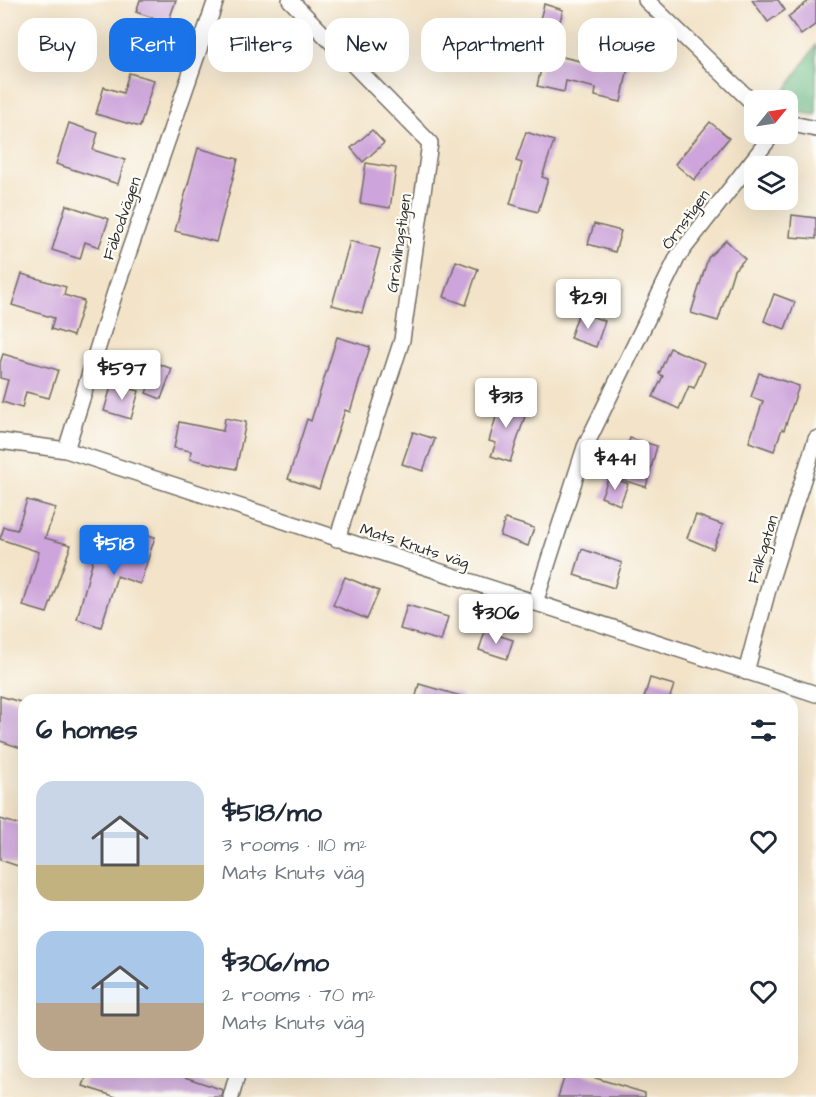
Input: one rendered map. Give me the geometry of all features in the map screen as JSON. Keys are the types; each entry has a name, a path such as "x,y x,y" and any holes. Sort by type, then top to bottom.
{"street":[{"name":"Fäbodvägen","path":"66,450 116,289 216,0"},
{"name":"Grävlingstigen","path":"290,0 430,143 402,340 337,539"},
{"path":"646,0 744,94"},
{"path":"798,125 816,129"},
{"name":"Örnstigen","path":"535,603 585,447 678,256 765,144"},
{"name":"Falkgatan","path":"746,672 770,582 816,439"},
{"name":"Mats Knuts väg","path":"0,441 66,450 816,694"},
{"path":"231,1097 236,1078"}],"green space":[{"path":"816,45 816,115 798,112 798,90 786,90"}],"building":[{"path":"140,0 176,0 170,18 153,18 136,12"},
{"path":"752,0 778,0 785,10 768,22"},
{"path":"810,0 816,0 816,24 801,35 788,17"},
{"path":"544,4 563,10 561,18 540,18"},
{"path":"566,58 578,61 578,72 627,72 621,102 595,96 596,88 566,81 564,92 537,86 540,72 566,72"},
{"path":"129,73 154,80 140,127 96,114 104,87 123,93"},
{"path":"710,122 729,138 694,180 675,164"},
{"path":"69,123 98,133 93,150 125,160 118,184 56,164"},
{"path":"372,130 384,143 363,162 351,148"},
{"path":"526,132 554,141 542,177 548,179 538,212 510,204 522,163 516,161"},
{"path":"198,148 238,159 216,242 175,231"},
{"path":"366,163 396,168 390,208 360,203"},
{"path":"66,205 109,219 99,247 85,242 80,259 52,250"},
{"path":"792,215 816,218 816,239 790,237"},
{"path":"594,224 621,231 615,252 588,244"},
{"path":"726,240 745,259 734,270 718,321 691,313 708,258"},
{"path":"350,241 380,249 362,313 332,305"},
{"path":"456,261 478,269 466,305 444,297"},
{"path":"22,274 66,287 64,295 84,301 73,336 51,329 54,318 12,305"},
{"path":"774,294 795,302 785,329 764,321"},
{"path":"579,312 605,321 596,347 570,338"},
{"path":"337,337 370,347 350,412 345,410 319,489 288,479 307,419 311,421"},
{"path":"670,348 705,363 694,388 689,386 679,409 653,397 663,376 659,374"},
{"path":"3,354 58,370 49,398 26,392 22,408 2,402 8,380 0,378 0,363"},
{"path":"157,363 172,369 161,399 146,393"},
{"path":"759,373 799,386 774,451 749,442 763,401 751,397"},
{"path":"112,383 139,391 131,419 104,411"},
{"path":"496,400 527,410 510,462 491,456 496,443 489,441 496,417 492,413"},
{"path":"225,418 246,422 236,469 190,459 191,451 174,448 179,422 223,431"},
{"path":"413,432 435,439 423,471 402,464"},
{"path":"630,438 657,446 646,487 619,479"},
{"path":"609,477 628,484 620,505 601,497"},
{"path":"27,500 56,508 45,538 71,545 47,613 23,606 39,552 0,539 4,527 17,530"},
{"path":"696,515 723,525 713,549 687,538"},
{"path":"505,519 534,528 528,546 500,536"},
{"path":"129,530 155,537 140,584 117,576 101,627 77,619 95,552 119,559"},
{"path":"582,549 622,563 614,588 574,575"},
{"path":"345,577 379,591 367,619 333,605"},
{"path":"407,605 448,617 441,641 400,629"},
{"path":"485,631 513,640 507,659 479,650"},
{"path":"650,678 674,685 671,694 645,694"},
{"path":"419,684 454,694 416,694"},
{"path":"0,696 18,701 18,747 0,741"},
{"path":"0,819 18,824 18,866 0,860"},
{"path":"86,1078 188,1078 223,1090 222,1097 116,1097 83,1086"},
{"path":"564,1078 596,1078 645,1093 645,1097 558,1097"}]}
